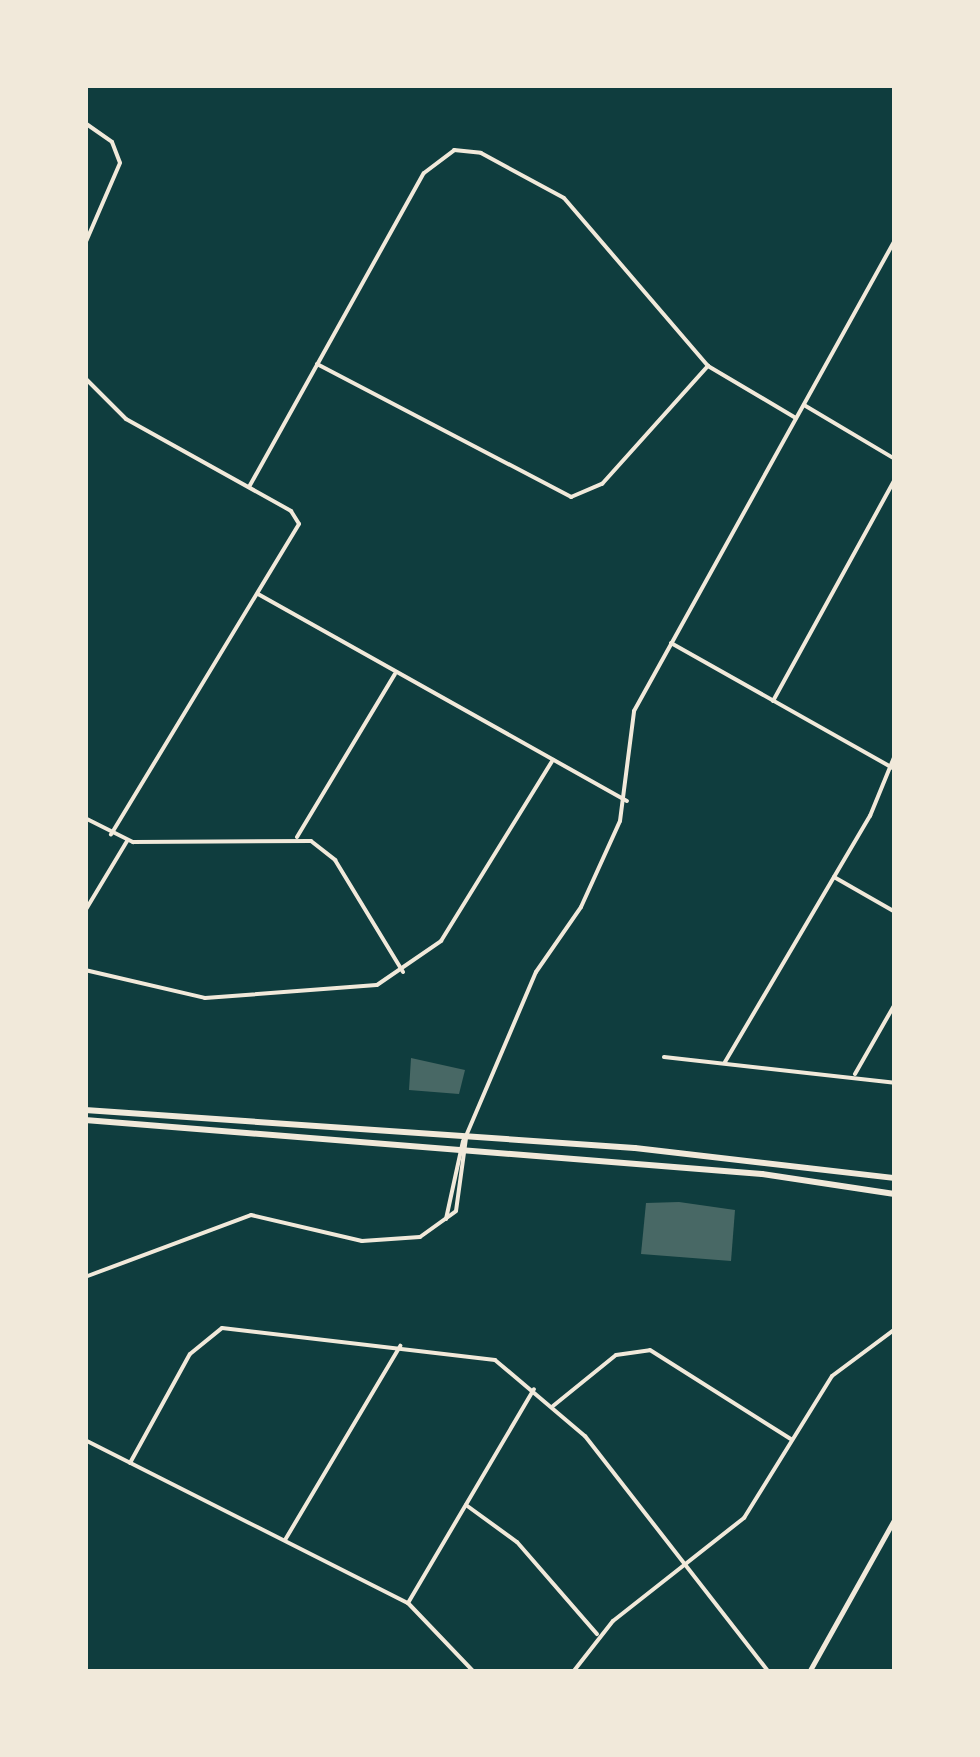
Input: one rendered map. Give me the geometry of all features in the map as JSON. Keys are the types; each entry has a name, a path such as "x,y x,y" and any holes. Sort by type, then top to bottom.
{"highway":[{"path":"85,1110 466,1136 895,1178"},
{"path":"85,1120 797,1177 895,1194"}],"main road":[{"path":"810,1672 895,1518"}],"street":[{"path":"85,123 112,142 120,163 85,244"},
{"path":"249,486 428,167 470,150 575,208 708,366 796,418"},
{"path":"85,1278 251,1215 384,1243 444,1223 466,1136 536,972 581,908 627,801 631,721 895,240"},
{"path":"318,364 571,497 602,484 708,366"},
{"path":"85,378 126,419 249,486 298,524 111,834"},
{"path":"804,405 895,459"},
{"path":"773,700 895,480"},
{"path":"258,594 627,801"},
{"path":"671,643 894,768"},
{"path":"297,836 396,672"},
{"path":"725,1062 834,877 894,768 895,755"},
{"path":"85,970 230,999 342,994 403,972 441,941 553,760"},
{"path":"85,818 127,841 297,836 336,860 403,972"},
{"path":"85,911 127,841"},
{"path":"834,877 895,912"},
{"path":"854,1075 895,1004"},
{"path":"664,1057 895,1082"},
{"path":"130,1463 190,1354 222,1328 495,1360 553,1406 686,1565 769,1672"},
{"path":"573,1672 599,1635 744,1518 841,1366 895,1329"},
{"path":"284,1542 400,1346"},
{"path":"553,1406 606,1361 650,1350 793,1440"},
{"path":"408,1603 534,1389"},
{"path":"85,1440 408,1603 474,1672"},
{"path":"466,1505 517,1542 599,1635"}],"building":[{"path":"411,1058 465,1070 459,1094 409,1090"},
{"path":"679,1202 735,1210 731,1261 641,1254 646,1203"}]}
